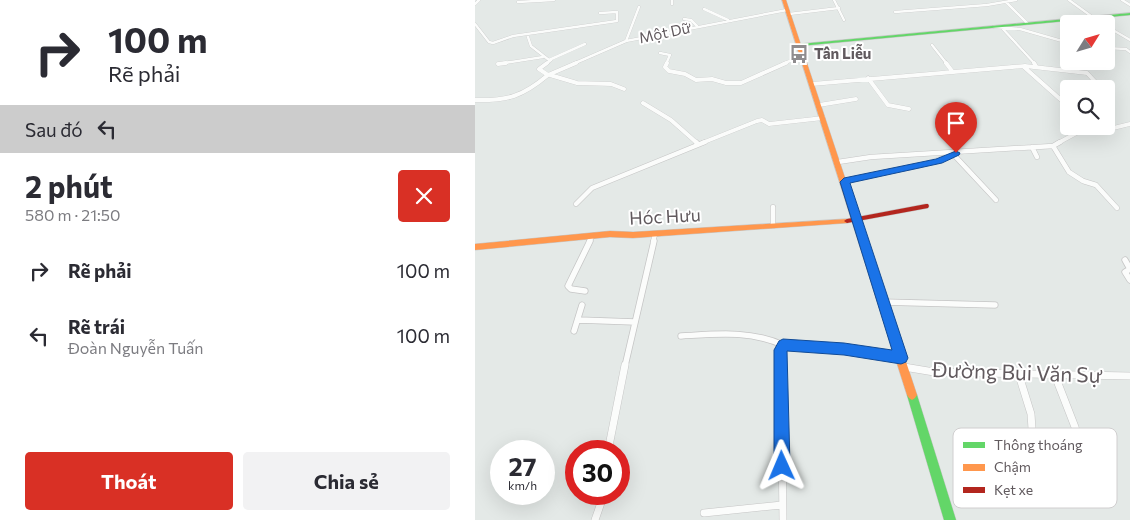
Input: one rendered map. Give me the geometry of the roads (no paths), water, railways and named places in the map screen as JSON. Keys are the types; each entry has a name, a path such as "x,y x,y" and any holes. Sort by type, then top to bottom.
{"street":[{"path":"475,4 479,0"},
{"path":"518,2 554,0"},
{"path":"784,0 904,367 950,520"},
{"path":"834,0 844,20"},
{"path":"895,12 1017,0"},
{"path":"1069,0 1087,15"},
{"path":"1122,0 1130,5"},
{"path":"1006,2 1027,23"},
{"path":"626,41 639,7"},
{"name":"Một Dữ","path":"475,100 502,101 516,98 549,75 626,41 729,20 788,12 839,8"},
{"path":"704,9 729,20"},
{"path":"475,24 489,42 493,43 513,36 617,22 617,12 600,13"},
{"path":"1115,16 1130,14"},
{"path":"683,20 691,20 697,26"},
{"path":"800,45 1060,20"},
{"path":"998,27 1020,29 1060,41"},
{"path":"998,27 1033,60 1036,66"},
{"path":"1115,31 1130,40"},
{"path":"527,34 530,38 531,46 543,57 551,60"},
{"path":"585,44 551,60 539,69 549,75 577,83 615,85 624,89"},
{"path":"932,45 952,71"},
{"path":"1115,48 1126,49 1130,52"},
{"path":"660,53 670,55 665,67 669,71 685,74 696,80 711,79 730,84 741,83 803,55"},
{"path":"497,64 543,57"},
{"path":"1024,66 1060,99"},
{"path":"812,84 1024,66 1060,69"},
{"path":"1067,70 1087,73 1094,80"},
{"path":"868,78 888,106 897,110 909,109"},
{"path":"819,105 856,99"},
{"path":"643,103 671,120 698,144"},
{"path":"576,204 591,188 762,120 769,124 823,118"},
{"path":"1115,127 1130,124"},
{"path":"837,162 871,157 955,154 983,149 1053,146 1072,135"},
{"path":"1053,146 1069,172 1083,181 1096,184 1117,208"},
{"path":"1032,147 1037,157"},
{"path":"844,182 922,165 955,154"},
{"path":"955,154 996,200"},
{"name":"Hóc Hưu","path":"475,247 592,236 655,234 857,220 925,206"},
{"path":"773,207 773,226"},
{"path":"609,440 614,406 655,234"},
{"path":"585,291 571,289 568,286 592,236"},
{"path":"1125,260 1130,269 1125,272 1125,275 1130,280"},
{"path":"882,302 995,305"},
{"path":"574,331 579,320 579,311 582,305"},
{"path":"579,320 635,322"},
{"path":"681,336 741,334 758,336 783,345 844,349 901,358"},
{"path":"783,345 781,350 783,520"},
{"name":"Đường Bùi Văn Sự","path":"904,367 934,372 1018,372 1130,376"},
{"path":"1018,372 1024,397 1031,414 1032,428"},
{"path":"1054,374 1075,428"},
{"path":"595,520 600,505"},
{"path":"704,512 782,505"}],"place":[{"name":"Tân Liễu","path":"799,54"}]}
